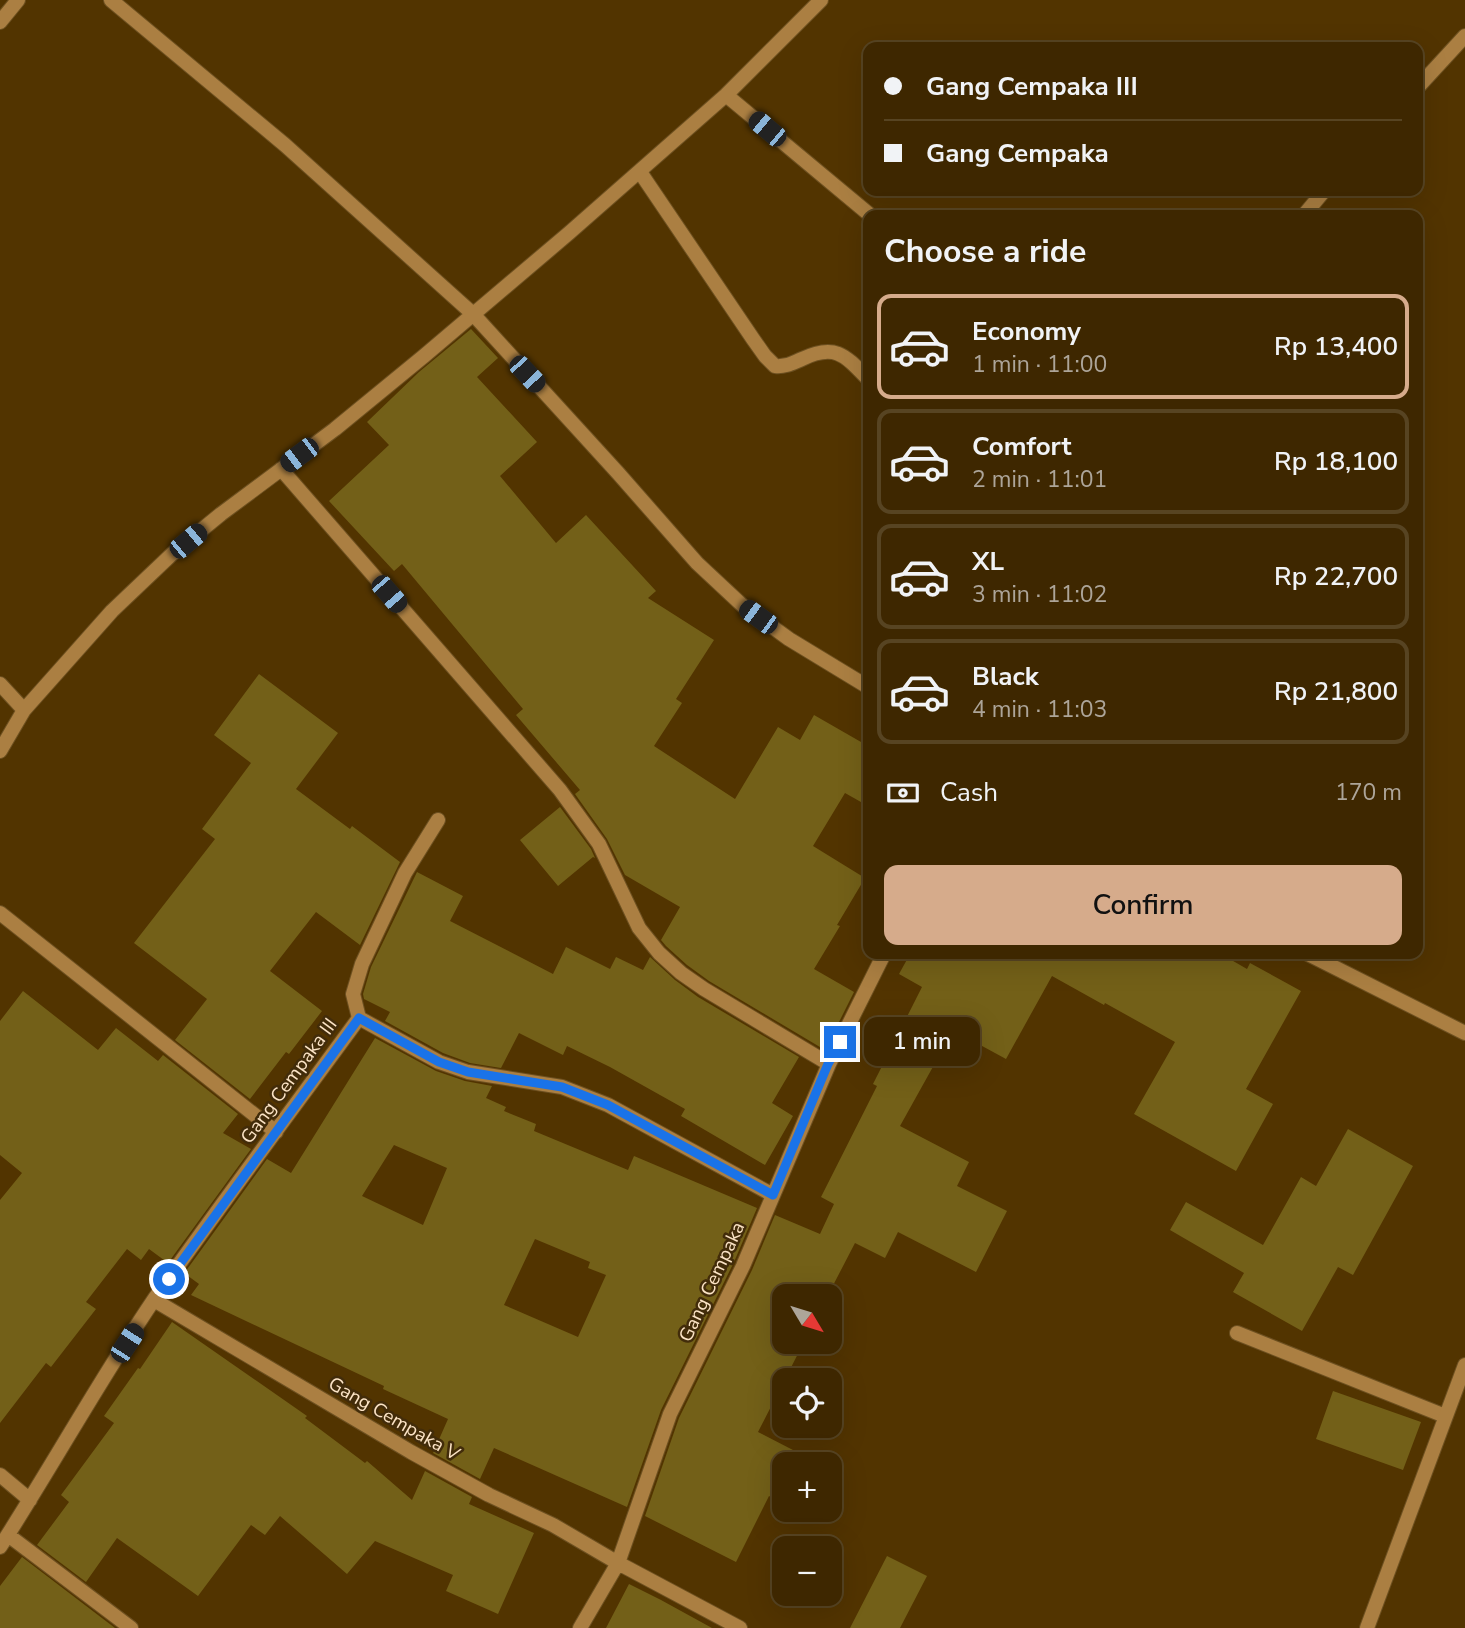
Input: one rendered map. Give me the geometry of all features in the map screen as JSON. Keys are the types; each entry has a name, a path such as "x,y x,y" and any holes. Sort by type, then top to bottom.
{"street":[{"path":"0,22 18,0"},
{"path":"111,0 285,145 473,314 697,563 742,605 789,639 863,684"},
{"path":"0,751 24,710 112,611 172,554 335,429 640,172 726,95 821,0"},
{"path":"1423,82 1465,36"},
{"path":"726,95 864,210"},
{"path":"640,172 753,339 775,366 785,367 815,352 833,351 848,358 863,374"},
{"path":"1308,210 1320,196"},
{"path":"281,469 579,814 599,844 639,928 659,953 704,989 828,1064"},
{"path":"0,684 24,710"},
{"path":"359,1018 353,994 362,964 405,873 438,820"},
{"path":"0,913 276,1132"},
{"name":"Gang Cempaka","path":"580,1628 618,1563 670,1414 743,1266 828,1064 881,959"},
{"path":"1318,959 1465,1033"},
{"name":"Gang Cempaka III","path":"4,1541 154,1300 359,1018 439,1062 458,1069 562,1087 608,1105 773,1195"},
{"name":"Gang Cempaka V","path":"154,1300 411,1452 489,1495 553,1525 740,1628"},
{"path":"1237,1333 1445,1416"},
{"path":"1367,1628 1465,1365"},
{"path":"0,1475 30,1500"},
{"path":"4,1541 131,1628"}],"building":[{"path":"471,329 498,358 477,377 537,442 500,476 556,543 586,515 656,591 648,598 714,640 676,699 682,703 654,746 735,799 778,727 800,740 814,715 863,743 863,803 845,793 813,846 863,877 863,881 837,925 840,926 814,969 854,992 825,1050 709,981 666,946 661,940 680,907 625,875 607,839 575,794 580,790 516,715 523,709 402,564 394,571 329,501 389,445 367,422 419,372"},
{"path":"259,674 338,733 296,789 400,862 360,945 316,912 270,971 322,1011 250,1099 175,1040 207,999 134,943 215,839 202,829 251,763 214,735"},
{"path":"560,807 595,858 558,886 520,840"},
{"path":"417,872 463,896 450,921 553,974 566,947 610,969 616,957 643,970 650,957 698,997 799,1057 772,1103 793,1116 765,1165 681,1116 685,1109 567,1046 563,1055 519,1033 501,1068 470,1063 443,1053 385,1021 390,1012 364,999 363,994 371,967"},
{"path":"907,959 1230,959 1247,969 1250,963 1301,991 1246,1089 1273,1104 1236,1171 1134,1114 1175,1042 1052,976 1006,1059 960,1034 956,1042 949,1038 900,1126 969,1162 957,1186 1007,1211 976,1272 898,1232 885,1258 855,1243 834,1284 772,1284 772,1354 798,1354 791,1368 772,1368 772,1405 758,1432 797,1452 772,1452 772,1498 769,1496 736,1562 645,1516 679,1418 752,1270 775,1215 820,1234 834,1204 821,1197 877,1086 873,1084 922,987 899,974"},
{"path":"23,991 98,1050 116,1028 158,1061 163,1055 238,1114 223,1133 251,1149 168,1263 149,1249 141,1260 127,1249 86,1302 96,1309 51,1367 46,1363 0,1423 0,1200 22,1173 0,1155 0,1021"},
{"path":"375,1038 436,1071 465,1081 492,1086 486,1098 506,1107 504,1111 536,1124 534,1131 628,1170 634,1156 757,1208 734,1262 661,1410 627,1507 494,1448 480,1479 433,1453 448,1419 191,1295 199,1284 184,1273 267,1159 291,1173","holes":["394,1145 447,1168 423,1225 362,1196","535,1239 590,1262 588,1268 606,1275 578,1337 504,1305"]},
{"path":"1348,1129 1413,1166 1353,1275 1338,1267 1302,1331 1233,1292 1244,1273 1170,1230 1186,1202 1263,1245 1301,1177 1316,1186"},
{"path":"172,1322 307,1416 305,1418 365,1463 367,1461 412,1500 425,1471 472,1497 469,1504 534,1533 498,1614 446,1591 453,1575 375,1541 347,1574 280,1516 265,1535 251,1525 198,1596 117,1538 86,1582 37,1545 69,1502 61,1495 114,1423 104,1416"},
{"path":"1333,1391 1421,1422 1403,1470 1316,1439"},
{"path":"887,1556 927,1576 900,1628 850,1628"},
{"path":"22,1557 115,1628 0,1628 0,1586"},
{"path":"629,1584 661,1600 712,1628 606,1628"}],"route":[{"path":"169,1279 359,1018 439,1062 468,1072 562,1087 608,1105 773,1195 828,1064 840,1042"}]}
